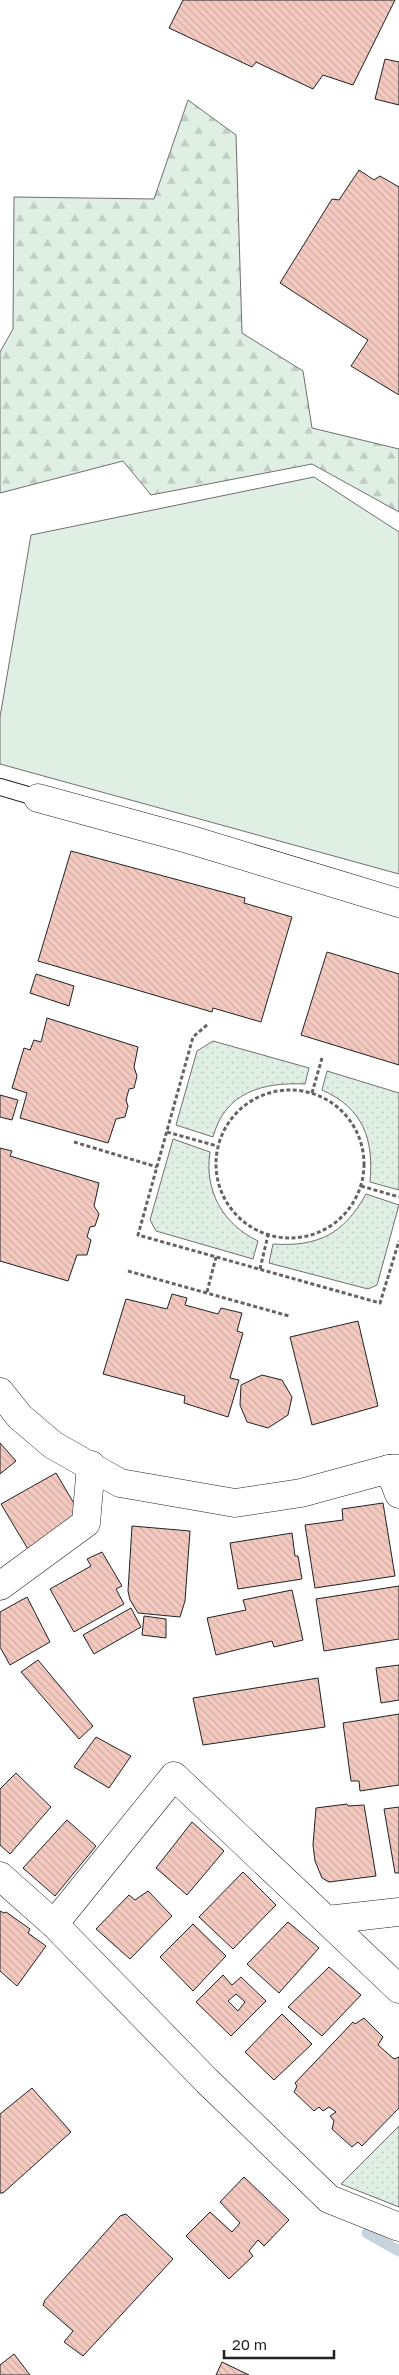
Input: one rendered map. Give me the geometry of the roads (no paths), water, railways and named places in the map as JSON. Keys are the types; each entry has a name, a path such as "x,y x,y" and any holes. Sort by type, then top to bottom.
{"street":[{"path":"38,798 188,839 399,903"},
{"path":"0,1392 20,1417 53,1445 120,1483 235,1503 396,1478"},
{"path":"0,1586 86,1523 91,1466"},
{"path":"54,1924 174,1776 399,1988"},
{"path":"0,1876 54,1924 207,2081 329,2199 399,2227"},
{"path":"327,1920 399,1912"}],"lane":[{"path":"0,787 38,798"}],"waterway":[{"path":"367,2233 399,2251"}]}
